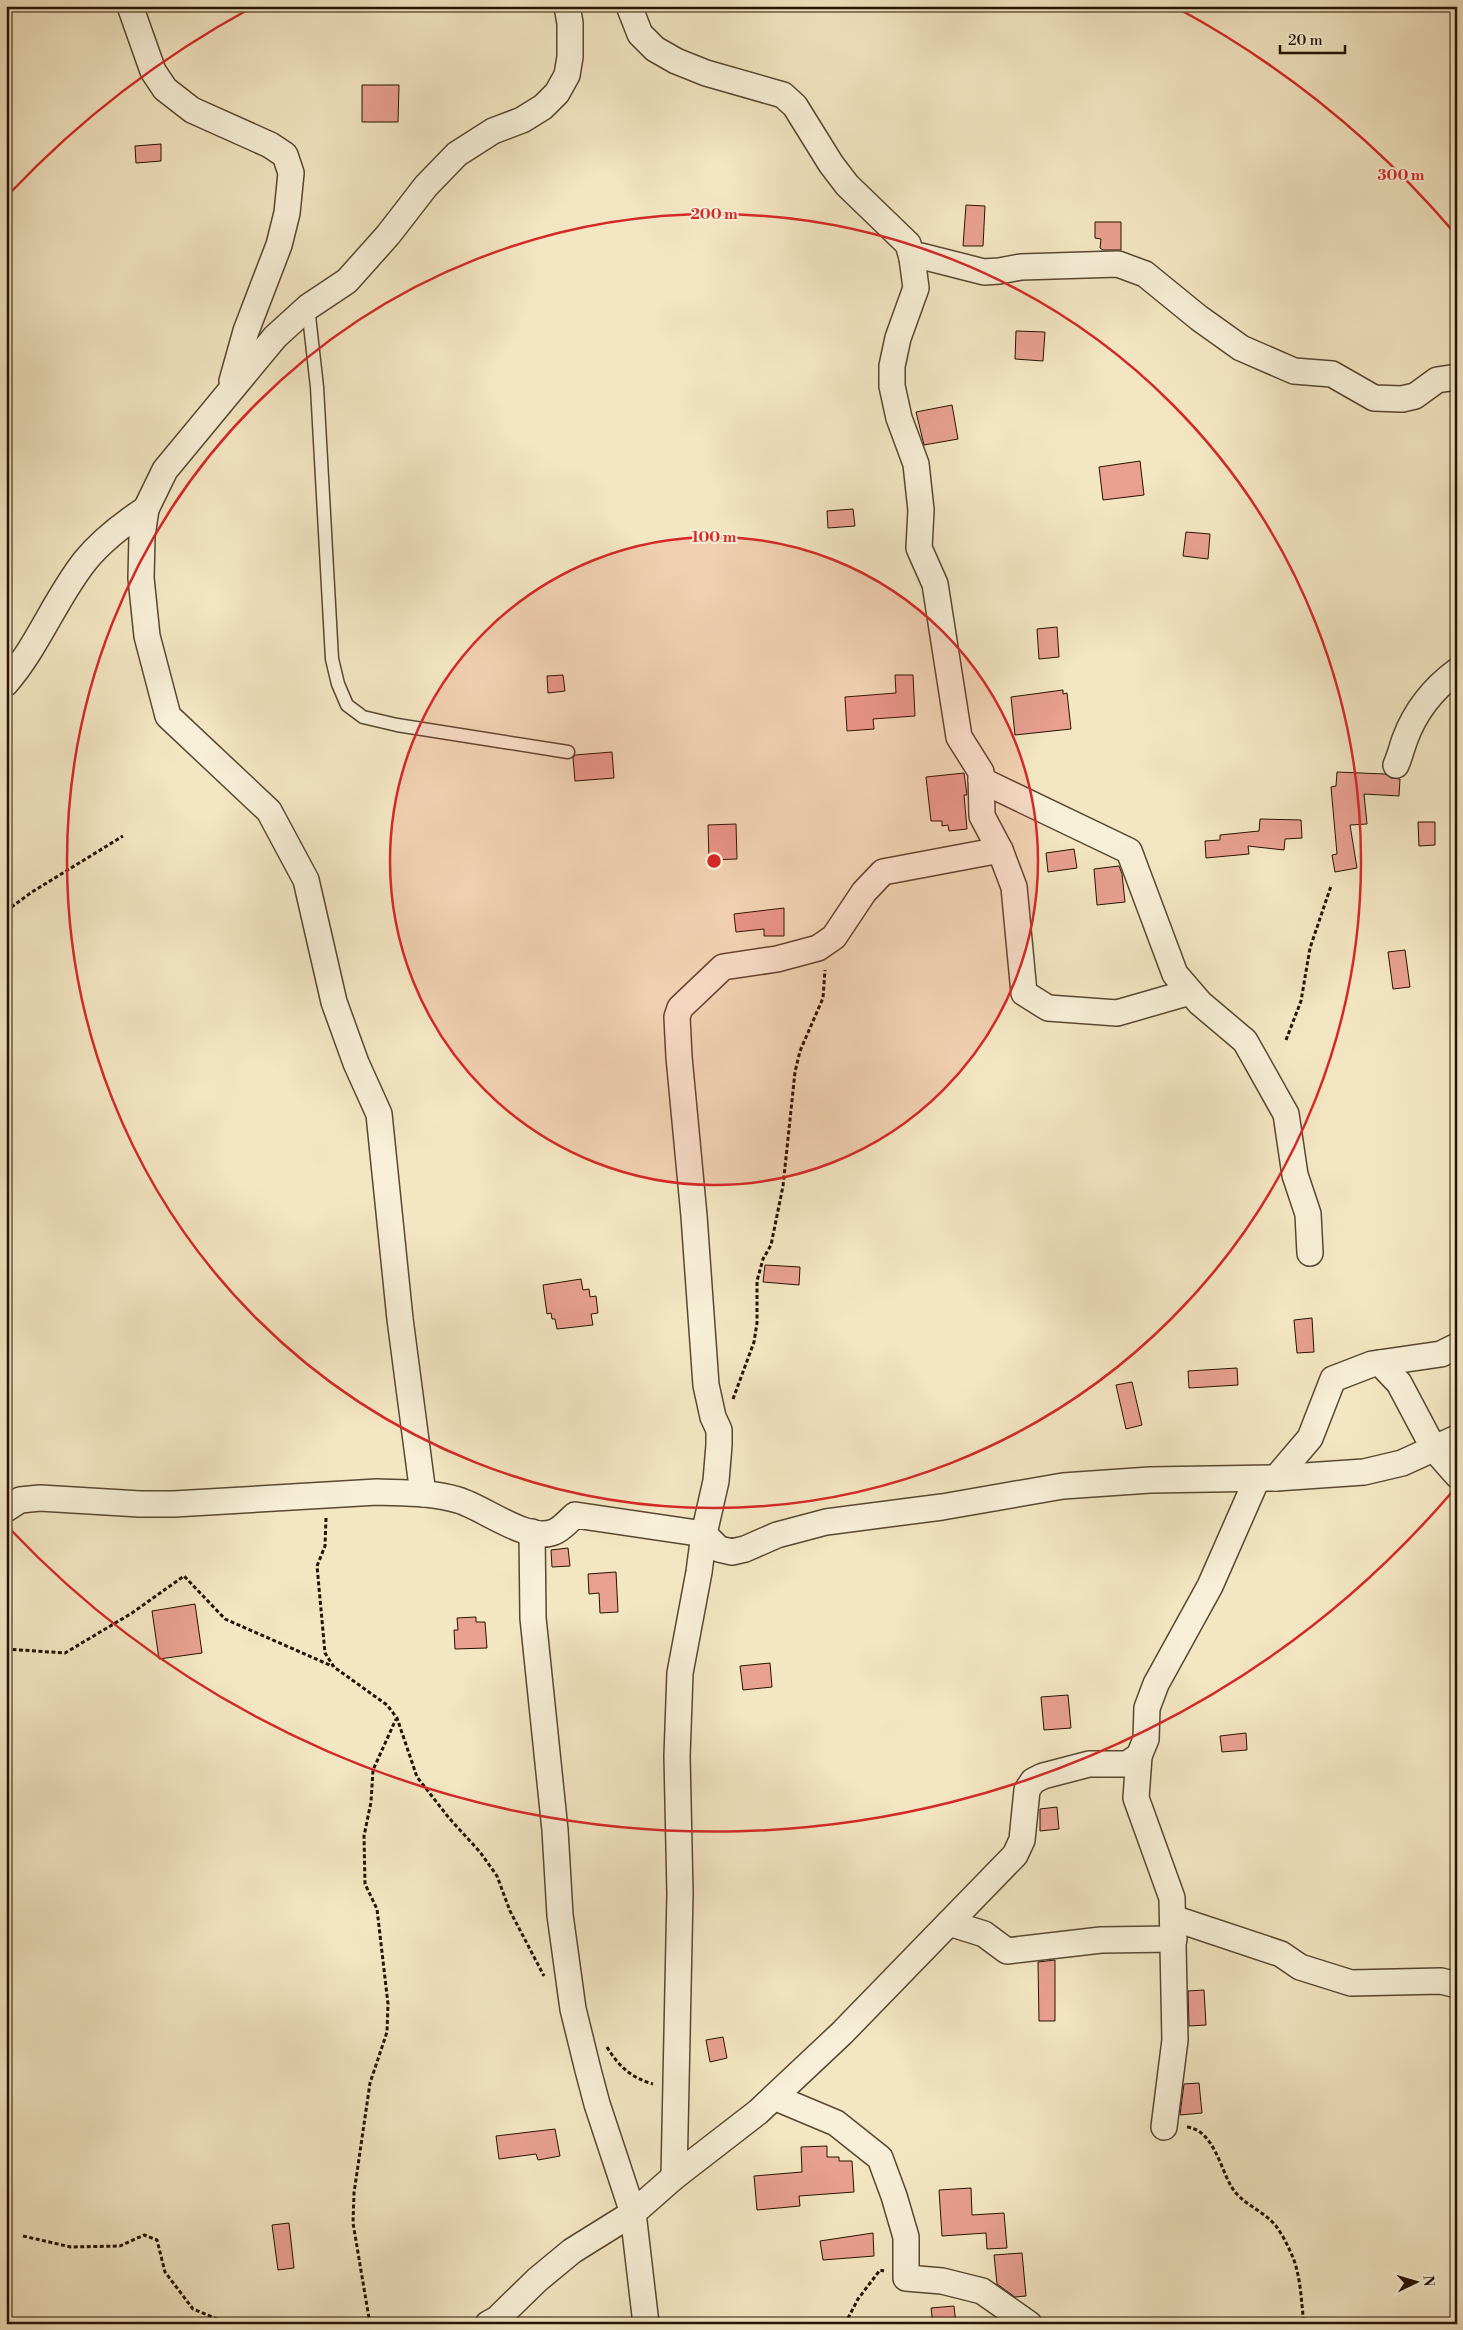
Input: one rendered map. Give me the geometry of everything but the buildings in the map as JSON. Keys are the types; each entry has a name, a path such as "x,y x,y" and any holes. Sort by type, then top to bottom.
{"street":[{"path":"130,6 153,71 165,89 192,110 270,144 285,155 291,172 287,213 279,245 246,331 229,393"},
{"path":"423,1494 400,1319 379,1114 356,1063 334,1002 306,880 269,811 168,716 147,636 141,578 142,536 146,509 165,470 275,337 308,307 347,280 388,235 426,186 457,154 493,132 522,120 543,107 557,93 567,75 570,57 570,23 567,6"},
{"path":"629,6 640,34 655,49 676,61 706,73 783,95 794,106 831,164 847,185 908,244 916,288 894,356 892,386 899,418 916,464 922,510 919,548 936,584 959,737 981,772 982,816 1000,850 1014,887 1024,993 1048,1008 1117,1013 1190,992"},
{"path":"912,258 921,256 984,272 1020,267 1118,264 1145,274 1199,318 1241,348 1294,371 1332,374 1374,398 1402,399 1415,396 1437,380 1457,377"},
{"path":"6,683 22,663 68,585 86,561 122,525 146,509"},
{"path":"1396,765 1411,724 1426,701 1457,670"},
{"path":"981,780 1129,850 1175,974 1200,1003 1245,1041 1286,1114 1295,1175 1308,1214 1310,1253"},
{"path":"674,2177 680,1893 677,1756 680,1674 704,1534 716,1481 719,1430 713,1417 706,1385 694,1216 679,1057 678,1017 680,1008 723,967 777,959 818,948 834,937 864,892 883,872 1000,850"},
{"path":"1164,2127 1175,2040 1172,1898 1136,1798 1139,1756 1146,1739 1147,1708 1156,1684 1267,1478 1310,1438 1333,1380 1380,1363 1441,1354 1457,1346"},
{"path":"1380,1363 1399,1383 1434,1449 1457,1475"},
{"path":"6,1509 20,1500 40,1498 140,1504 204,1503 377,1492 423,1494 458,1500 532,1532 554,1532 575,1515 704,1534 719,1549 732,1552 745,1549 786,1532 826,1522 942,1507 1063,1486 1150,1480 1267,1478 1364,1472 1402,1463 1457,1438"},
{"path":"532,1532 533,1618 555,1830 560,1915 574,2009 597,2104 633,2213 646,2324"},
{"path":"488,2324 498,2318 537,2280 572,2251 633,2213 674,2177 758,2112 842,2033 1015,1855 1022,1840 1027,1790 1033,1781 1043,1776 1089,1764 1128,1764 1139,1756"},
{"path":"949,1923 984,1934 1007,1951 1101,1940 1174,1928 1280,1954 1300,1967 1351,1983 1441,1981 1457,1985"},
{"path":"774,2097 836,2123 880,2158 906,2237 906,2278 942,2281 982,2290 1029,2324"}],"lane":[{"path":"308,307 317,387 332,659 338,684 347,705 363,717 397,726 568,752"}],"path":[{"path":"6,910 123,836"},
{"path":"1286,1040 1300,1000 1310,948 1331,886"},
{"path":"719,1430 739,1385 754,1342 757,1323 756,1281 763,1259 771,1245 784,1186 795,1072 800,1052 823,998 824,958 832,948 834,937"},
{"path":"328,1495 325,1546 317,1566 326,1654 334,1667"},
{"path":"6,1649 65,1653 132,1612 184,1576 226,1619 334,1667 387,1704 396,1718 418,1777 449,1818 480,1852 496,1876 510,1911 545,1977"},
{"path":"370,2324 353,2223 354,2193 370,2083 387,2032 388,2004 376,1909 365,1884 364,1836 371,1802 373,1770 396,1718"},
{"path":"603,2040 622,2068 637,2079 676,2091"},
{"path":"1164,2127 1194,2128 1204,2136 1232,2188 1244,2201 1276,2225 1292,2255 1300,2288 1304,2324"},
{"path":"23,2236 71,2247 120,2246 144,2235 157,2240 165,2272 193,2308 229,2324"},
{"path":"845,2324 858,2299 880,2270 906,2278"}]}
